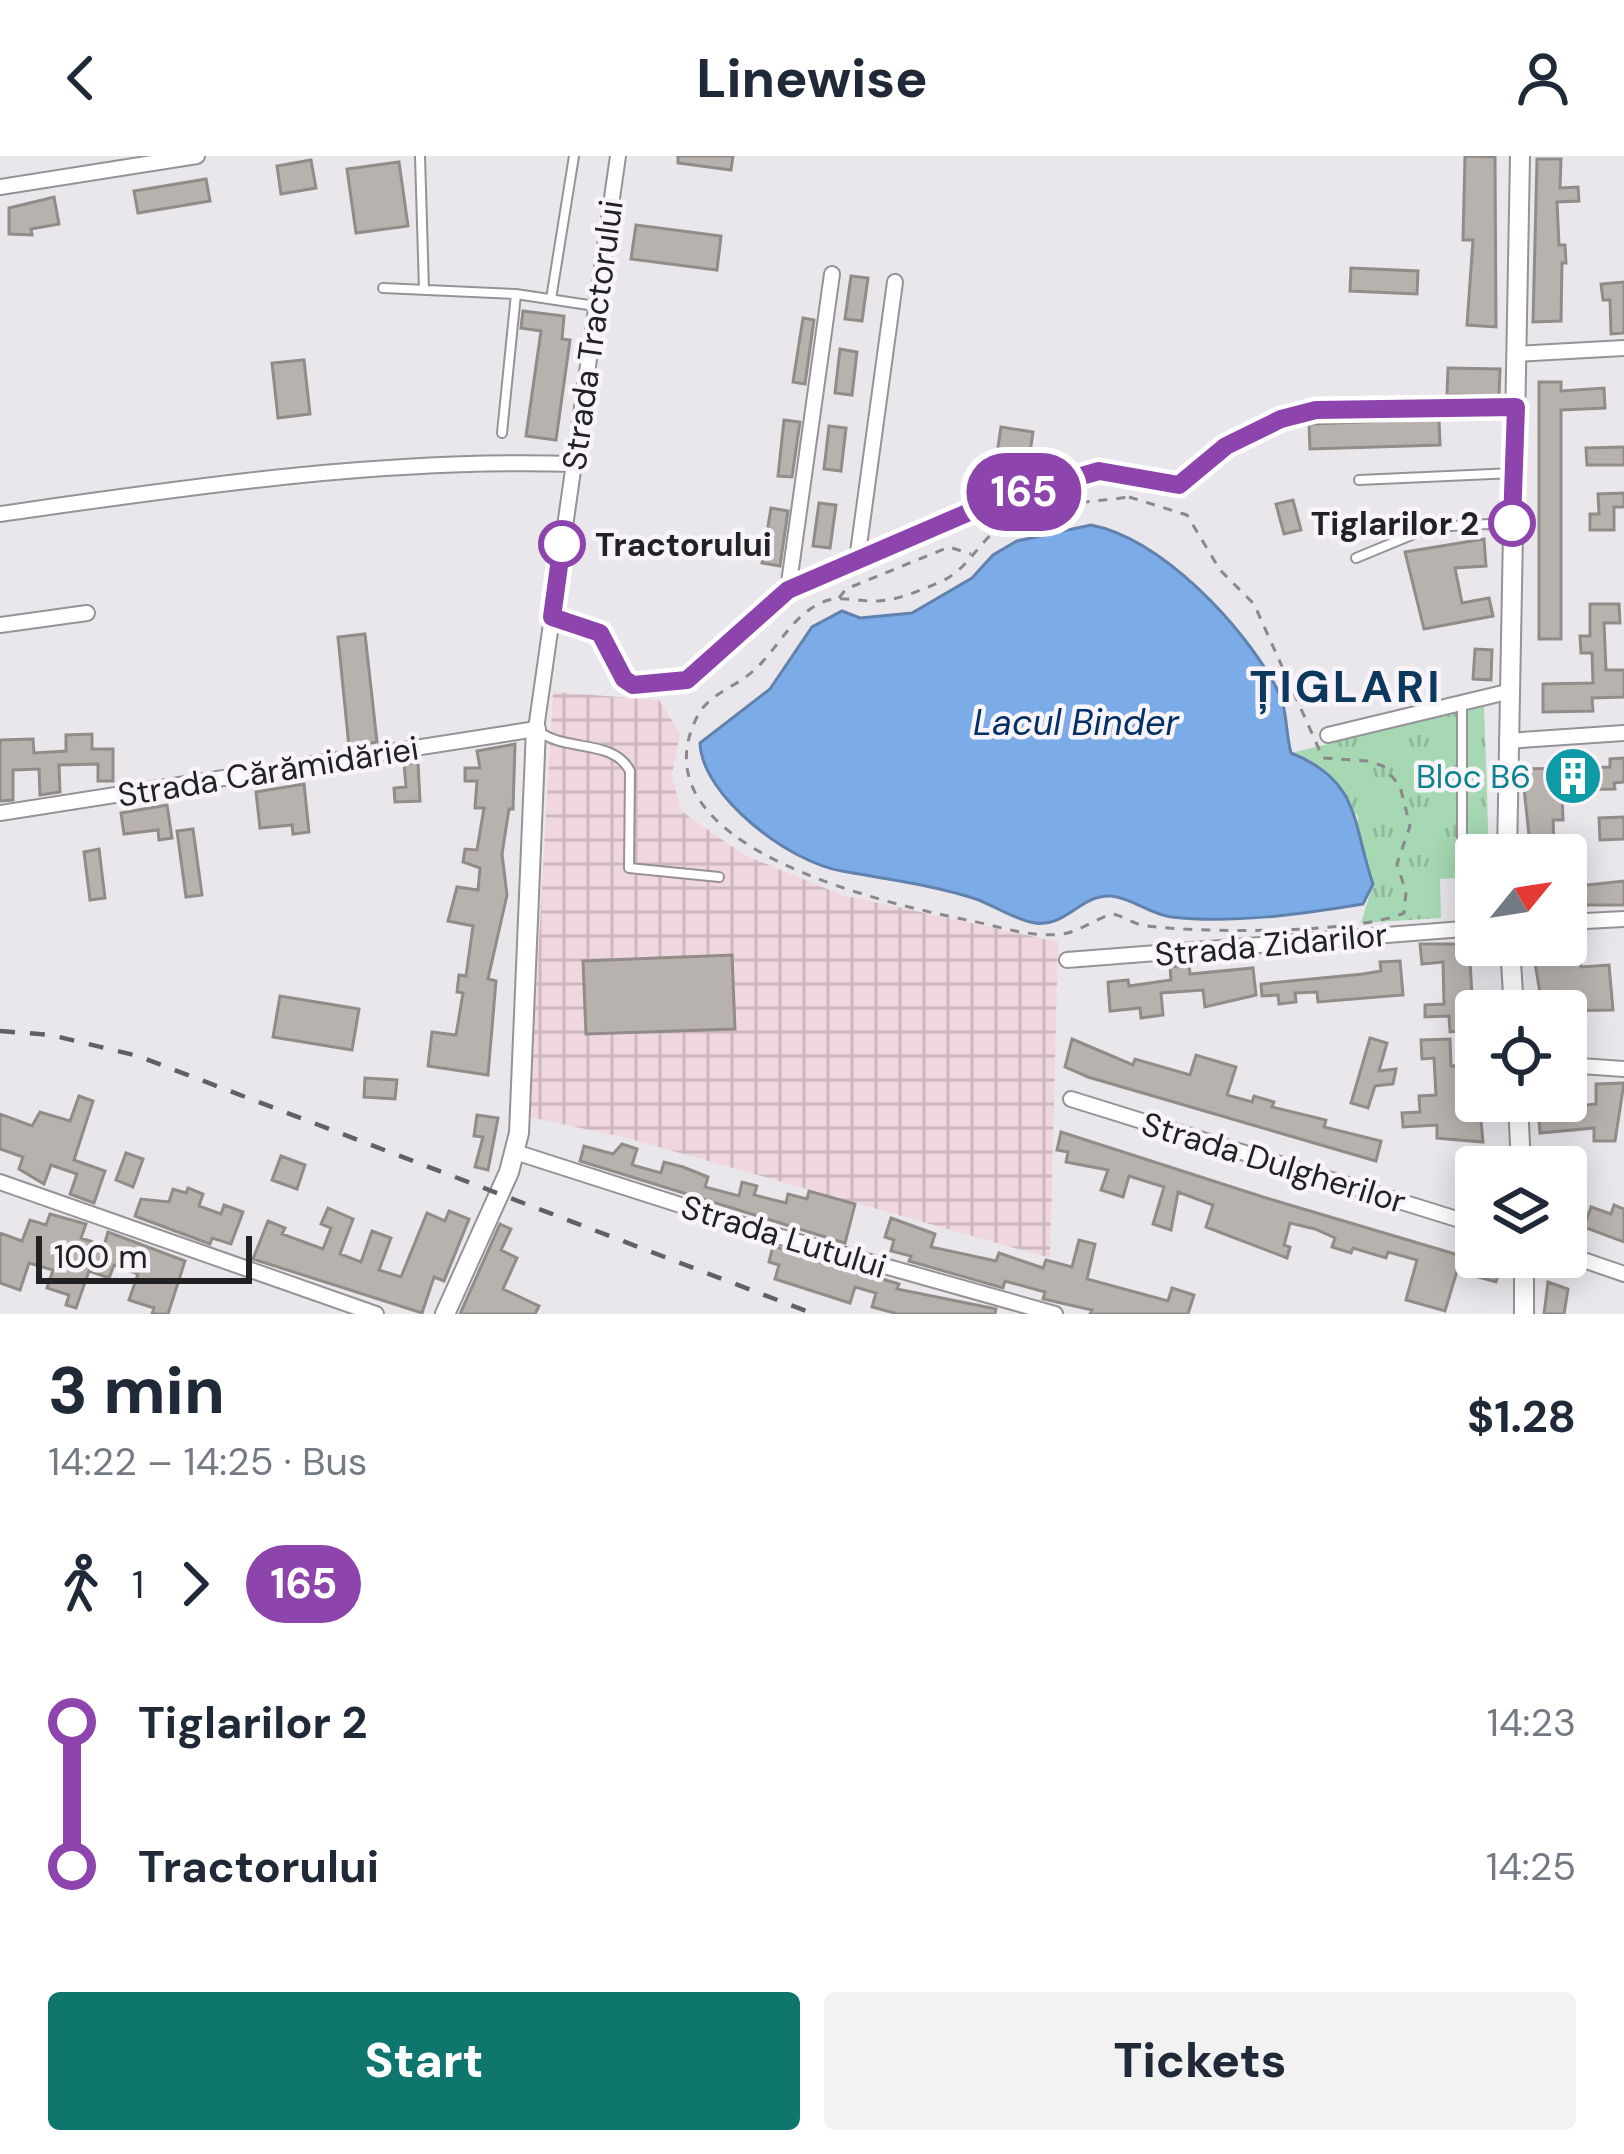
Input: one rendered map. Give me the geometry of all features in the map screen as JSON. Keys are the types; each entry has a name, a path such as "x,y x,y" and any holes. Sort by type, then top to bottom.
{"street":[{"path":"0,188 197,156"},
{"name":"Strada Tractorului","path":"536,729 618,156"},
{"path":"1507,834 1520,156"},
{"path":"788,590 832,274"},
{"path":"856,560 895,282"},
{"path":"1517,353 1624,348"},
{"path":"552,617 600,633 624,679 633,685 678,684 788,590 995,501 1086,473 1114,472 1179,485 1226,446 1281,419 1316,410 1516,407"},
{"path":"0,514 221,483 497,464 574,464"},
{"path":"0,625 87,613"},
{"path":"1328,735 1508,692"},
{"path":"445,1314 515,1152 522,1112 536,729"},
{"name":"Strada Cărămidăriei","path":"0,813 536,729"},
{"path":"1507,741 1624,734"},
{"path":"1587,921 1624,919"},
{"name":"Strada Zidarilor","path":"1067,960 1455,930"},
{"path":"1587,1066 1624,1069"},
{"name":"Strada Dulgherilor","path":"1071,1099 1455,1218"},
{"name":"Strada Lutului","path":"515,1152 774,1235 1054,1314"},
{"path":"0,1183 376,1314"},
{"path":"1587,1261 1624,1274"},
{"path":"1523,1314 1524,1278"}],"lane":[{"path":"420,156 424,290"},
{"path":"551,299 574,156"},
{"path":"382,288 516,294 596,306"},
{"path":"502,433 516,294"},
{"path":"1359,481 1514,473"},
{"path":"1355,558 1431,527 1512,523"},
{"path":"1462,703 1462,834"},
{"path":"536,729 554,744 616,752 624,759 630,771 629,868 719,877"}],"path":[{"path":"1129,497 1186,515 1220,570 1253,604 1323,758 1369,761 1383,766 1400,785 1410,826 1397,864 1406,892 1404,913 1313,927 1226,932 1140,926 1112,914 1064,934 1030,934 938,917 844,891 764,852 709,811 690,779 688,743 705,703 755,669 801,617 823,602 899,598 958,574 973,555 1015,518 1044,510 1129,497"},
{"path":"838,599 846,589 949,547 973,555"}],"shaded area":[{"path":"553,692 659,700 680,734 672,775 681,811 744,855 842,895 1058,942 1050,1258 627,1138 529,1117"}],"green space":[{"path":"1484,706 1488,834 1455,834 1455,878 1440,879 1441,918 1361,923 1373,884 1357,840 1358,816 1291,753"}],"water":[{"name":"Lacul Binder","path":"1091,525 1118,533 1172,566 1222,613 1262,664 1281,697 1291,753 1330,777 1350,806 1373,884 1363,904 1267,917 1194,919 1163,915 1111,896 1091,900 1055,921 1035,923 960,894 821,865 775,841 716,785 700,743 770,689 812,627 842,611 860,618 912,613 972,578 993,555 1017,541"}],"building":[{"path":"678,156 733,156 731,170 678,163"},
{"path":"1465,156 1495,157 1496,327 1467,325 1473,240 1463,240"},
{"path":"1537,159 1561,159 1560,188 1578,187 1579,201 1557,202 1559,245 1565,245 1566,263 1562,263 1561,321 1533,322"},
{"path":"311,160 316,188 281,194 277,166"},
{"path":"399,162 408,226 356,233 347,169"},
{"path":"206,179 210,201 138,213 134,191"},
{"path":"54,197 59,224 31,229 32,235 9,234 9,208"},
{"path":"636,225 721,236 717,270 631,259"},
{"path":"1351,268 1418,271 1417,294 1350,291"},
{"path":"851,276 868,278 862,321 845,319"},
{"path":"1624,282 1624,333 1611,334 1610,300 1603,300 1601,284"},
{"path":"523,311 564,316 562,339 570,340 556,440 526,436 541,331 521,328"},
{"path":"803,318 814,320 805,384 793,382"},
{"path":"840,349 857,352 852,395 835,393"},
{"path":"304,360 310,414 278,418 272,363"},
{"path":"1448,368 1500,369 1499,396 1447,395"},
{"path":"1539,382 1561,382 1561,391 1604,388 1605,408 1561,410 1561,639 1539,639"},
{"path":"1439,419 1440,445 1310,449 1309,424"},
{"path":"784,420 800,422 792,477 778,476"},
{"path":"829,426 846,428 841,471 824,469"},
{"path":"1001,427 1033,432 1027,473 995,468"},
{"path":"1624,447 1624,465 1587,465 1586,448"},
{"path":"1624,493 1624,507 1614,507 1614,530 1590,530 1590,514 1599,514 1598,494"},
{"path":"1293,500 1301,530 1284,534 1276,504"},
{"path":"819,503 836,505 830,548 813,546"},
{"path":"771,508 788,511 780,566 762,563"},
{"path":"1484,539 1486,566 1455,568 1462,603 1489,598 1493,616 1424,629 1405,552"},
{"path":"1590,604 1619,604 1620,623 1604,623 1606,670 1624,670 1624,697 1592,698 1593,711 1543,712 1543,684 1593,683 1592,653 1581,653 1580,636 1590,636"},
{"path":"365,634 377,742 349,747 338,637"},
{"path":"1475,649 1492,650 1491,680 1473,679"},
{"path":"92,734 92,749 113,749 113,781 98,781 98,764 59,765 60,792 40,795 39,769 13,770 13,800 0,801 0,740 33,739 34,753 66,751 66,735"},
{"path":"515,744 513,809 509,809 502,854 507,895 488,979 496,981 488,1075 428,1066 432,1032 456,1035 463,993 457,992 459,975 466,976 473,926 448,921 457,887 478,890 480,868 463,862 465,849 477,850 484,808 475,808 477,781 465,781 465,768 480,768 477,751"},
{"name":"Bloc B6","path":"1624,758 1624,782 1614,783 1615,789 1562,790 1563,820 1553,820 1554,834 1529,834 1522,769 1610,767 1610,759"},
{"path":"404,763 418,763 420,801 395,802 394,788 406,787"},
{"path":"304,784 309,832 293,834 292,825 260,828 256,792"},
{"path":"167,805 172,838 159,840 158,830 124,834 121,813"},
{"path":"1624,817 1624,839 1600,840 1599,818"},
{"path":"193,829 202,895 186,897 177,831"},
{"path":"99,849 105,898 90,900 84,852"},
{"path":"1624,881 1624,905 1587,905 1587,885"},
{"path":"1420,944 1455,944 1455,966 1470,966 1472,990 1455,990 1455,1032 1450,1032 1449,1016 1425,1017 1425,1005 1444,1004 1443,962 1422,964"},
{"path":"732,955 735,1029 586,1034 583,961"},
{"path":"1400,961 1403,995 1318,1002 1317,992 1295,993 1296,1002 1279,1004 1278,995 1262,996 1261,984 1363,974 1381,971 1380,962"},
{"path":"1189,965 1190,974 1253,968 1256,995 1205,1007 1203,990 1161,993 1163,1015 1141,1018 1140,1008 1110,1011 1108,982 1128,980 1129,986 1171,980 1170,967"},
{"path":"1609,965 1613,1010 1587,1010 1587,990 1540,990 1536,966"},
{"path":"280,996 359,1009 352,1050 273,1037"},
{"path":"1370,1038 1387,1043 1379,1071 1396,1069 1393,1084 1375,1086 1368,1108 1351,1103"},
{"path":"1072,1039 1133,1065 1135,1059 1190,1075 1196,1055 1236,1067 1227,1095 1252,1102 1254,1096 1274,1102 1272,1107 1326,1120 1324,1127 1381,1141 1376,1161 1088,1077 1065,1067"},
{"path":"1450,1039 1455,1122 1481,1122 1483,1142 1437,1138 1437,1125 1403,1127 1402,1113 1420,1112 1419,1096 1436,1095 1434,1058 1422,1059 1421,1040"},
{"path":"365,1078 397,1080 395,1099 364,1097"},
{"path":"1624,1083 1615,1141 1594,1141 1594,1128 1540,1133 1539,1122 1587,1122 1587,1105 1596,1104 1596,1084"},
{"path":"79,1096 93,1101 74,1160 105,1171 94,1203 70,1194 77,1174 51,1165 44,1184 19,1169 23,1157 0,1149 0,1114 32,1126 40,1112 70,1121"},
{"path":"477,1115 498,1118 488,1170 475,1167 483,1137 474,1136"},
{"path":"1061,1132 1455,1254 1455,1278 1445,1311 1406,1300 1417,1260 1388,1252 1386,1258 1353,1248 1351,1253 1332,1247 1335,1238 1290,1223 1284,1245 1290,1247 1287,1258 1206,1227 1213,1205 1178,1192 1171,1230 1153,1224 1164,1187 1129,1176 1123,1197 1101,1190 1108,1170 1066,1162 1068,1152 1057,1150"},
{"path":"622,1144 637,1149 632,1165 661,1173 664,1162 683,1167 708,1177 705,1187 739,1196 742,1182 757,1186 754,1195 786,1203 788,1194 807,1199 809,1191 855,1204 845,1243 580,1161 584,1146 613,1154"},
{"path":"126,1153 143,1159 133,1187 116,1180"},
{"path":"281,1156 305,1165 297,1189 272,1180"},
{"path":"188,1188 203,1194 199,1206 221,1214 224,1205 243,1212 231,1244 212,1238 210,1244 135,1216 141,1199 169,1202 173,1189 186,1193"},
{"path":"1614,1205 1624,1209 1624,1242 1587,1228 1591,1207 1611,1214"},
{"path":"328,1208 353,1219 340,1254 361,1262 372,1231 391,1238 379,1270 401,1277 427,1213 445,1221 449,1211 469,1219 444,1281 434,1277 422,1313 253,1259 268,1221 285,1228 282,1234 323,1249 331,1228 321,1224"},
{"path":"50,1214 86,1224 81,1238 104,1246 108,1232 185,1261 168,1314 152,1314 154,1308 129,1300 138,1274 114,1265 109,1278 89,1271 76,1308 66,1305 69,1295 47,1288 53,1270 29,1263 20,1290 0,1283 0,1233 22,1241 30,1220 46,1225"},
{"path":"891,1218 935,1234 931,1247 996,1261 999,1253 1043,1268 1046,1260 1072,1267 1079,1240 1095,1244 1087,1279 1168,1301 1172,1288 1194,1295 1188,1314 1090,1314 1092,1310 1043,1299 1045,1292 1005,1281 1003,1288 909,1261 911,1256 891,1251 894,1240 885,1237"},
{"path":"500,1224 511,1229 501,1250 517,1258 503,1289 539,1306 535,1314 460,1314"},
{"path":"773,1246 899,1284 897,1289 996,1309 995,1314 898,1314 872,1307 876,1293 855,1287 850,1303 775,1279 779,1265 769,1262"},
{"path":"1548,1282 1568,1289 1564,1314 1544,1314"}],"railway":[{"path":"0,1031 51,1035 138,1056 814,1314"}],"bus line":[{"name":"165","path":"562,544 552,617 577,621 600,633 624,679 633,685 687,680 756,613 788,590 995,501 1099,471 1179,485 1226,446 1281,419 1316,410 1516,407 1512,523"}],"place":[{"name":"Tiglarilor 2","path":"1512,523"},
{"name":"Tractorului","path":"562,544"},
{"name":"Bloc B6","path":"1573,776"}],"district":[{"name":"ȚIGLARI","path":"1346,686"}]}
